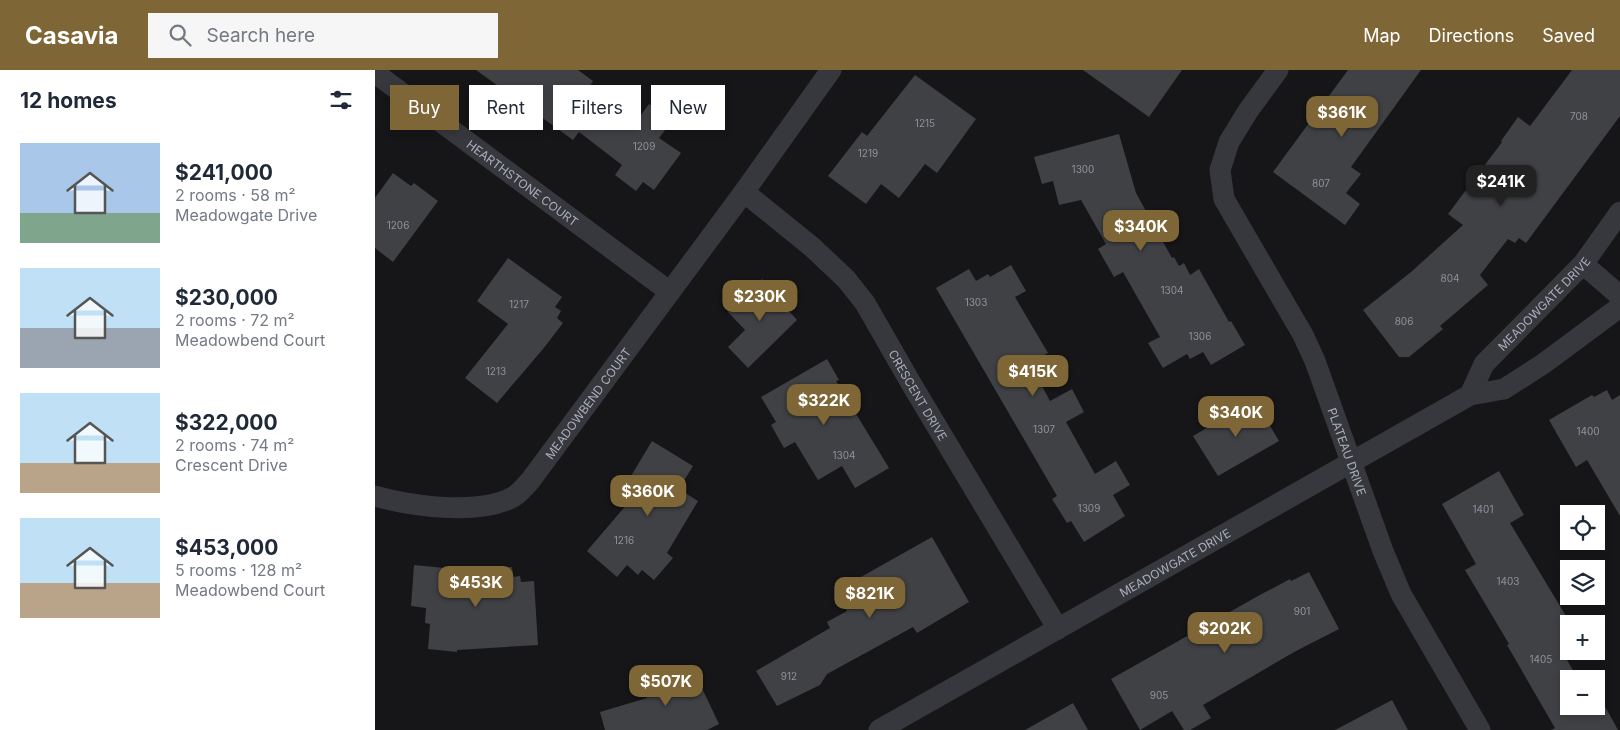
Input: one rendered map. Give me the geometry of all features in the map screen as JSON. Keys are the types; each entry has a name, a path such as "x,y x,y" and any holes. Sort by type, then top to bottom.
{"street":[{"name":"MEADOWBEND COURT","path":"375,496 434,508 486,506 513,497 530,481 744,192 831,70"},
{"name":"PLATEAU DRIVE","path":"1278,70 1248,111 1229,142 1221,170 1224,199 1303,335 1401,594 1480,730"},
{"name":"HEARTHSTONE COURT","path":"375,73 670,292"},
{"name":"CRESCENT DRIVE","path":"744,192 812,246 846,279 865,303 1058,629"},
{"name":"MEADOWGATE DRIVE","path":"1471,395 1484,364 1583,264 1620,212"},
{"path":"1583,264 1620,296"},
{"name":"MEADOWGATE DRIVE","path":"879,730 1471,395 1504,389 1543,364 1620,307"}],"building":[{"path":"476,70 578,70 593,81 590,85 553,85 553,126 543,118 543,85 497,85"},
{"path":"1083,70 1182,70 1149,117"},
{"path":"1348,70 1421,70 1351,167 1361,174 1346,193 1360,204 1345,225 1273,172"},
{"path":"1572,70 1620,70 1620,116 1526,243 1519,238 1515,243 1508,239 1480,275 1488,285 1440,326 1443,329 1409,357 1399,357 1363,310 1411,272 1463,225 1448,214 1502,142 1518,117 1530,126"},
{"path":"915,75 976,119 937,173 925,164 899,198 881,184 866,204 828,176 862,132 867,136"},
{"path":"649,104 651,105 651,130 665,130 659,138 681,153 654,190 643,182 636,191 615,175 622,165 579,132 573,140 559,130 641,130 641,115"},
{"path":"1119,134 1136,193 1172,258 1174,257 1179,266 1184,263 1190,275 1199,269 1229,322 1231,321 1245,345 1211,365 1203,352 1190,359 1187,354 1163,368 1148,343 1160,337 1123,272 1114,277 1098,249 1106,244 1081,200 1059,205 1053,181 1042,184 1034,157"},
{"path":"393,173 411,186 414,183 438,201 393,262 375,248 375,198"},
{"path":"508,258 562,297 555,307 561,311 557,318 563,323 497,403 465,378 508,324 477,301"},
{"path":"1011,265 1026,291 1015,297 1048,353 1030,363 1050,401 1072,389 1084,412 1066,422 1095,474 1116,461 1130,485 1113,495 1125,516 1084,542 1071,521 1067,523 1052,499 1057,496 936,288 969,269 976,281 988,274 990,277"},
{"path":"762,279 790,308 788,310 797,320 748,368 728,347 745,330 728,312"},
{"path":"827,359 839,380 836,381 889,468 855,488 842,466 818,480 795,442 784,448 771,425 776,422 761,397"},
{"path":"1607,390 1612,400 1620,395 1620,516 1587,460 1576,467 1549,420 1592,395 1594,397"},
{"path":"1255,400 1279,441 1218,476 1193,436"},
{"path":"652,441 693,466 679,489 698,501 667,553 673,558 654,580 642,570 638,575 627,565 617,577 587,551 634,496 626,491 634,478 631,476"},
{"path":"1499,471 1524,515 1510,523 1565,615 1560,615 1560,660 1567,660 1573,670 1560,670 1560,715 1605,715 1605,706 1618,730 1551,730 1555,728 1507,645 1509,644 1465,570 1476,564 1442,504"},
{"path":"932,537 969,602 917,633 913,627 827,674 820,685 777,706 756,671 830,628 827,622 847,611 836,591"},
{"path":"414,565 465,570 512,567 513,577 520,576 521,582 534,581 538,645 457,650 457,652 428,649 430,624 425,623 426,608 411,606"},
{"path":"1309,572 1339,629 1296,651 1203,705 1211,718 1190,730 1184,730 1172,711 1140,730 1111,679 1258,596 1290,579 1291,581"},
{"path":"691,665 719,724 707,730 605,730 600,712 647,698 643,688"},
{"path":"1392,700 1408,730 1335,730"},
{"path":"1073,703 1088,730 1025,730"}]}
